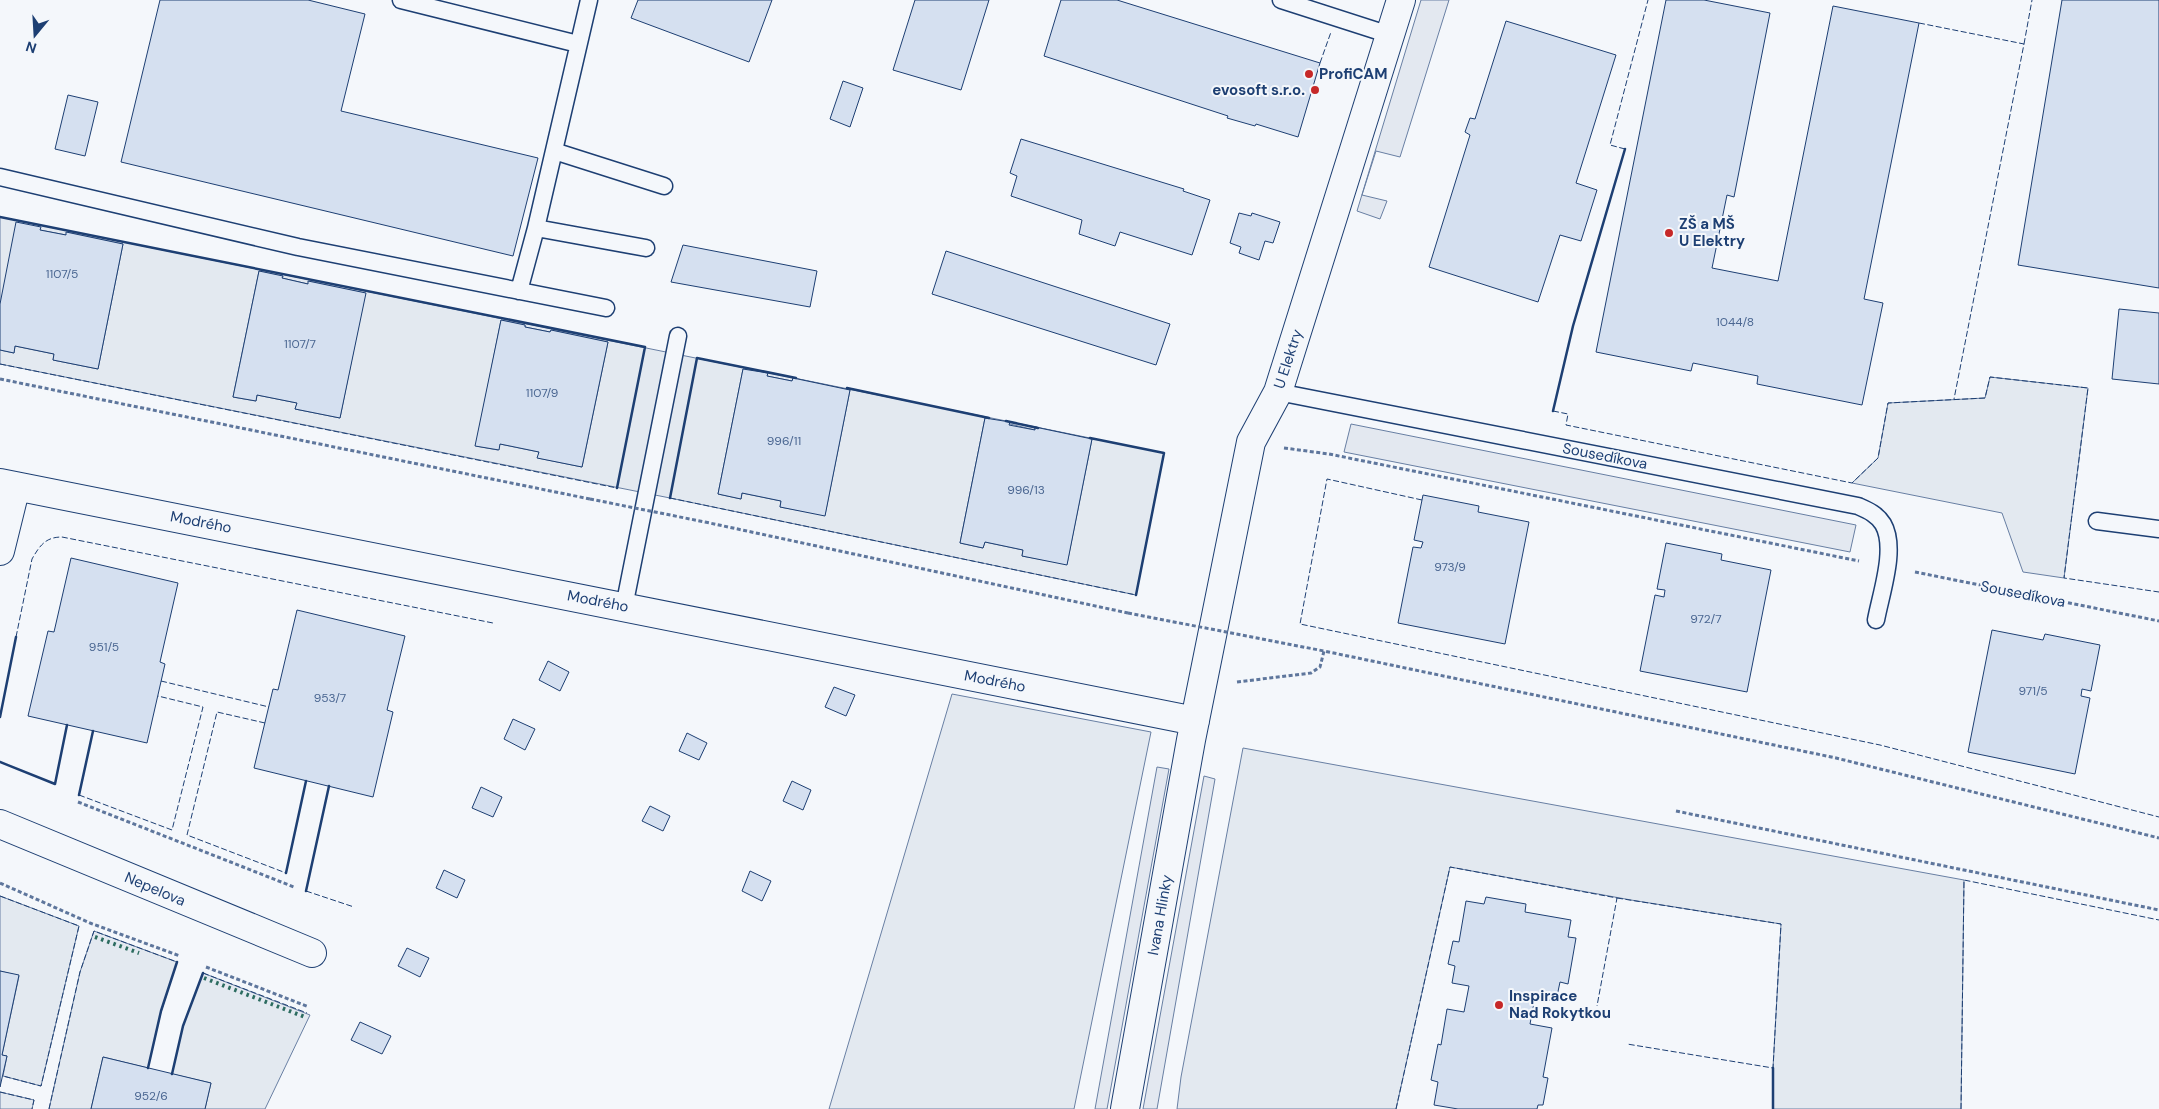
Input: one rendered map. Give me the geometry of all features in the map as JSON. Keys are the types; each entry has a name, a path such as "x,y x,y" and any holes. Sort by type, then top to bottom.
{"street":[{"name":"U Elektry","path":"1195,721 1251,442 1278,392 1401,0"},
{"name":"Modrého","path":"8,484 1195,721"},
{"path":"0,551 8,484"},
{"name":"Ivana Hlinky","path":"1125,1109 1195,721"},
{"name":"Nepelova","path":"0,824 312,953"}],"lane":[{"path":"401,0 578,44"},
{"path":"519,291 536,228 589,0"},
{"path":"1281,0 1390,35"},
{"path":"554,151 664,186"},
{"path":"0,177 298,247 606,308"},
{"path":"536,228 646,248"},
{"path":"624,607 678,336"},
{"name":"Sousedíkova","path":"1278,392 1858,506 1871,511 1882,522 1888,536 1889,551 1876,620"},
{"path":"2097,521 2159,529"}],"path":[{"path":"0,379 705,522 1128,613 1324,651 1836,758 2159,838"},
{"name":"Sousedíkova","path":"1281,447 1329,454 2159,621"},
{"path":"1231,682 1311,673 1320,667 1324,651"},
{"path":"78,802 294,887"},
{"path":"1676,811 2159,910"},
{"path":"0,883 90,922 180,956"},
{"path":"206,967 309,1007"}],"shaded area":[{"path":"1421,0 1449,0 1400,157 1376,151 1362,195 1387,201 1380,219 1357,211"},
{"path":"0,217 1164,453 1136,595 670,498 0,364 0,350 14,353 15,346 54,354 53,360 98,369 123,244 67,232 66,235 40,230 0,304","holes":["259,271 308,284 309,281 365,293 340,418 295,409 297,403 257,395 256,401 233,397","501,320 525,325 525,327 550,332 551,330 608,342 582,467 538,458 539,452 500,444 498,450 476,446","743,369 767,373 767,376 792,381 793,378 850,390 825,515 780,507 781,501 742,493 741,499 718,494","985,418 1035,430 1035,427 1092,439 1067,564 1022,556 1023,550 985,542 983,548 960,543"]},
{"path":"1990,377 2088,388 2064,578 2023,572 2002,513 1852,483 1878,458 1888,403 1985,398"},
{"path":"1351,424 1856,525 1850,552 1344,452"},
{"path":"952,694 1151,732 1074,1109 829,1109"},
{"path":"1243,748 1964,880 1961,1109 1773,1109 1773,1068 1781,924 1631,900 1450,867 1396,1109 1177,1109 1181,1077"},
{"path":"1157,767 1169,769 1107,1109 1095,1109"},
{"path":"1204,776 1215,779 1157,1109 1143,1109"},
{"path":"0,896 79,926 41,1086 3,1076 7,1056 2,1055 19,976 0,971"},
{"path":"94,931 177,962 161,1012 148,1068 103,1057 91,1109 49,1109 80,972"},
{"path":"203,973 310,1015 265,1109 205,1109 211,1083 172,1074 183,1026"},
{"path":"0,1092 34,1100 32,1109 0,1109"}],"building":[{"path":"160,0 308,0 365,14 341,111 538,158 513,256 121,162"},
{"path":"638,0 772,0 749,62 631,18"},
{"path":"915,0 989,0 961,90 893,70"},
{"path":"1061,0 1117,0 1320,63 1298,137 1256,124 1255,126 1227,118 1228,116 1044,56"},
{"name":"ZŠ a MŠ U Elektry","path":"1666,0 1704,0 1770,13 1734,197 1727,195 1712,268 1778,281 1833,6 1919,23 1864,299 1883,303 1862,405 1757,384 1758,376 1693,363 1691,371 1596,352"},
{"path":"2062,0 2159,0 2159,288 2018,265"},
{"path":"1506,21 1616,55 1576,183 1597,190 1581,241 1560,235 1538,302 1429,267 1470,135 1465,132 1470,118 1475,119"},
{"path":"843,81 863,88 850,127 830,119"},
{"path":"68,95 98,102 85,156 55,149"},
{"path":"1021,139 1184,189 1183,191 1210,200 1192,255 1120,232 1115,246 1079,234 1082,220 1011,196 1017,176 1010,173"},
{"path":"1239,213 1251,216 1252,213 1280,222 1273,243 1265,241 1259,260 1239,253 1241,247 1230,243"},
{"path":"16,222 41,227 40,230 66,235 66,232 123,244 98,369 53,360 54,354 15,346 14,353 0,350 0,304"},
{"path":"683,245 817,271 810,307 671,282"},
{"path":"946,251 1170,324 1156,365 932,294"},
{"path":"259,271 308,284 308,281 366,293 340,418 295,409 297,403 257,395 256,401 233,397"},
{"path":"2119,309 2159,313 2159,384 2112,379"},
{"path":"501,320 525,325 525,327 550,332 551,330 608,342 582,467 537,458 539,452 500,444 499,450 475,446"},
{"path":"743,369 768,373 767,376 792,381 793,378 850,390 825,516 780,507 781,501 742,493 741,499 718,494"},
{"path":"985,418 1010,422 1009,425 1035,430 1035,427 1092,439 1067,565 1022,556 1023,550 985,542 983,548 960,543"},
{"path":"1423,495 1479,506 1478,512 1529,522 1505,644 1398,623 1413,547 1421,548 1423,542 1414,540"},
{"path":"1666,543 1722,554 1721,560 1771,570 1747,692 1640,671 1655,595 1664,597 1665,590 1657,589"},
{"path":"71,558 178,583 160,662 165,664 147,743 28,716 48,631 54,632"},
{"path":"297,610 405,636 387,710 393,712 373,797 254,768 273,689 278,690"},
{"path":"1992,630 2043,640 2045,634 2100,645 2091,691 2082,689 2081,696 2090,698 2075,774 1968,752"},
{"path":"548,661 569,672 560,691 539,680"},
{"path":"834,687 855,695 846,716 825,707"},
{"path":"513,719 535,729 525,750 504,739"},
{"path":"687,733 707,743 699,760 679,751"},
{"path":"792,781 811,790 803,810 783,801"},
{"path":"481,787 502,797 493,817 472,808"},
{"path":"650,806 670,816 663,831 642,821"},
{"path":"444,870 465,880 457,898 436,888"},
{"path":"750,871 771,881 762,901 742,891"},
{"name":"Inspirace Nad Rokytkou","path":"1486,897 1526,904 1525,912 1571,920 1568,937 1576,938 1568,984 1560,982 1556,1001 1535,998 1530,1024 1552,1028 1543,1077 1548,1078 1543,1105 1538,1105 1537,1109 1458,1109 1434,1105 1438,1082 1431,1080 1438,1044 1441,1045 1447,1009 1464,1012 1469,986 1452,983 1455,966 1448,964 1453,941 1459,942 1466,901 1484,904"},
{"path":"407,948 429,958 420,977 398,966"},
{"path":"0,971 19,975 2,1055 7,1056 0,1087"},
{"path":"360,1022 391,1036 382,1054 351,1040"},
{"path":"103,1057 211,1083 205,1109 91,1109"}],"hedge":[{"path":"95,937 139,953"},
{"path":"204,978 305,1017"}],"fence":[{"path":"1625,149 1610,145 1648,0"},
{"path":"2024,44 2032,0"},
{"path":"1919,23 2024,44 1954,399"},
{"path":"1320,63 1331,32"},
{"path":"0,364 617,488"},
{"path":"1553,411 1568,414 1566,425 1852,483 1878,458 1888,403 1985,398 1990,377 2088,388 2064,578 2159,592"},
{"path":"1422,500 1327,479 1300,624 1880,745 2159,817"},
{"path":"670,498 1136,595"},
{"path":"16,637 32,559 44,543 56,537 493,623"},
{"path":"161,681 269,707"},
{"path":"79,795 172,830 203,707 158,696"},
{"path":"265,723 217,712 187,835 286,873"},
{"path":"1396,1109 1450,867 1617,898 1597,1006"},
{"path":"1961,1109 1964,880 2159,920"},
{"path":"306,891 354,907"},
{"path":"0,896 79,926 41,1086 3,1076"},
{"path":"1617,898 1781,924 1773,1068 1627,1044"},
{"path":"49,1109 80,972 94,931 177,962"},
{"path":"203,973 307,1013"},
{"path":"0,1092 34,1100 32,1109"}],"wall":[{"path":"1553,411 1573,326 1625,149"},
{"path":"0,217 645,347 617,488"},
{"path":"670,498 697,358 796,378"},
{"path":"847,388 989,418"},
{"path":"1006,421 1038,428"},
{"path":"1090,438 1164,453 1136,595"},
{"path":"0,717 16,637"},
{"path":"0,762 55,784 67,725"},
{"path":"79,795 93,731"},
{"path":"286,873 306,781"},
{"path":"306,891 329,786"},
{"path":"148,1068 161,1011 177,962"},
{"path":"172,1074 183,1026 203,973"},
{"path":"1773,1068 1773,1109"}],"place":[{"name":"ProfiCAM","path":"1309,74"},
{"name":"evosoft s.r.o.","path":"1315,90"},
{"name":"ZŠ a MŠ U Elektry","path":"1669,233"},
{"name":"Inspirace Nad Rokytkou","path":"1499,1005"}]}
